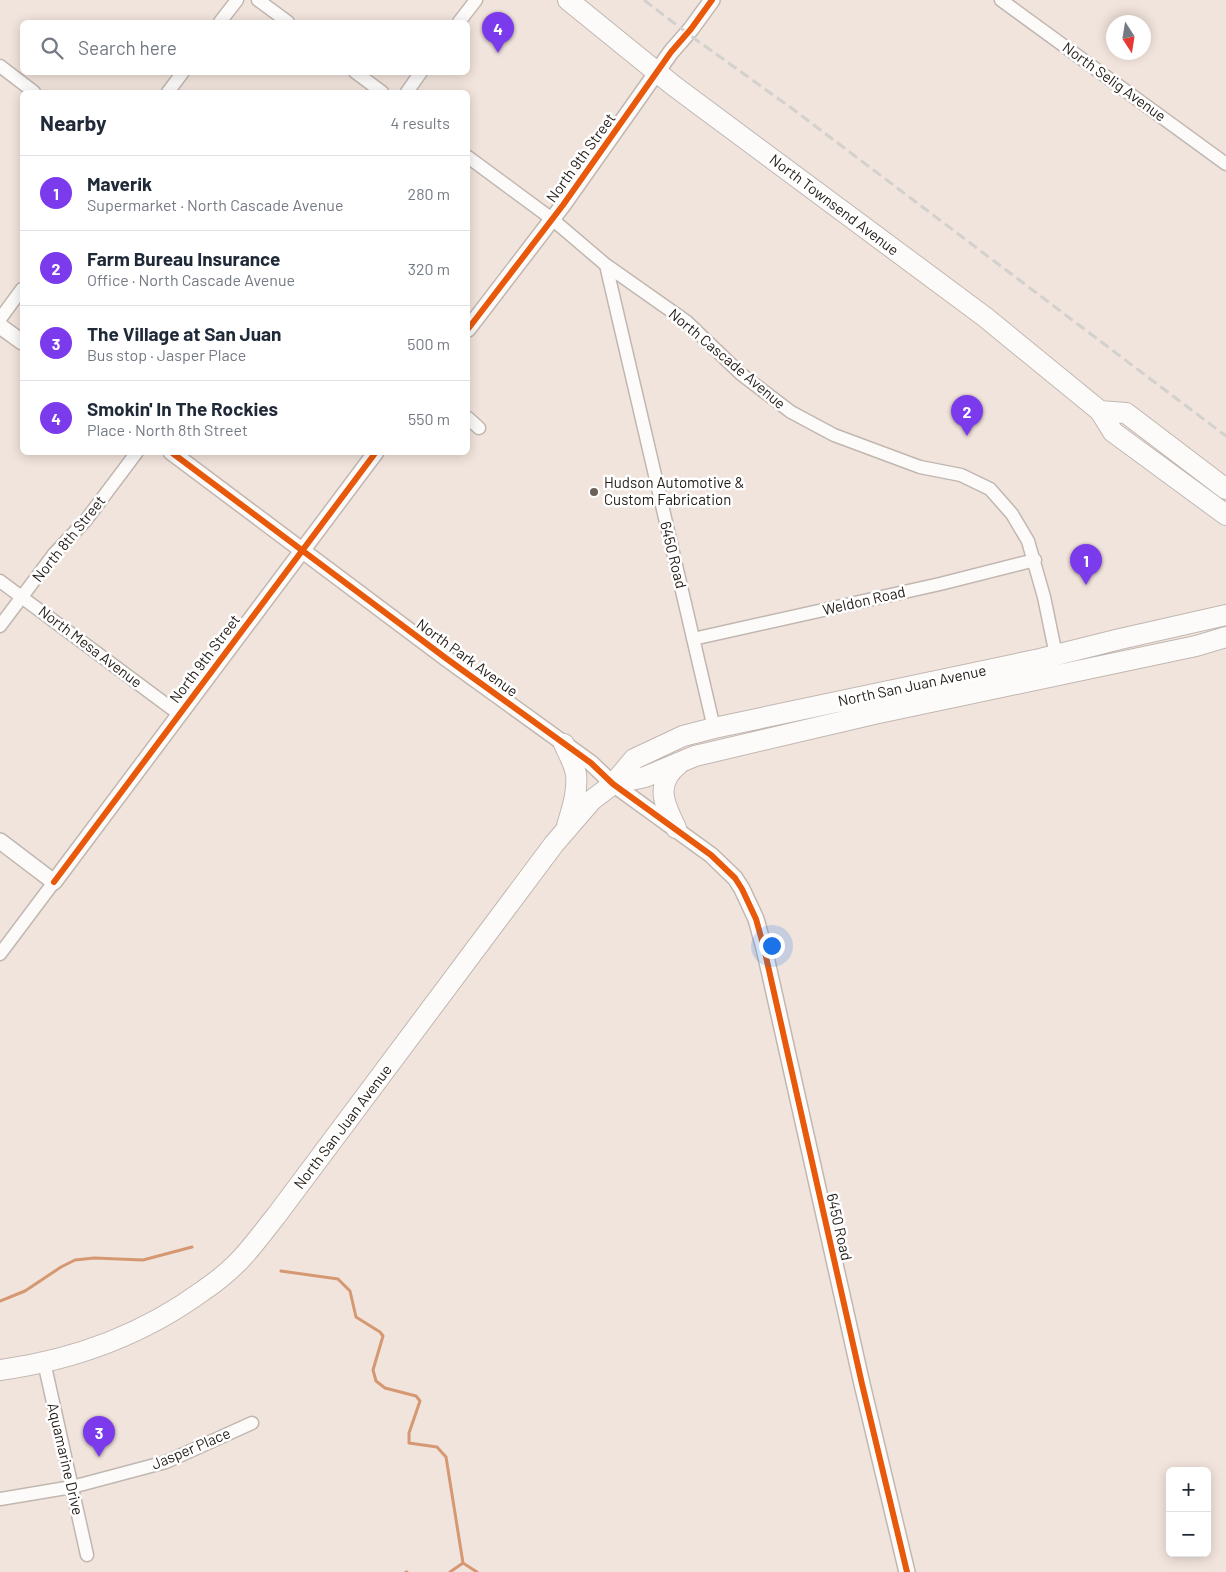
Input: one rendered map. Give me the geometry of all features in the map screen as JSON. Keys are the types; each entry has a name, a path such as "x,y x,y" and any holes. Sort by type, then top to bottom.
{"highway":[{"name":"North Townsend Avenue","path":"568,0 674,86 985,317 1100,411 1113,432 1226,515"},
{"path":"1100,411 1126,413 1226,489"},
{"path":"1188,487 1197,505 1226,526"},
{"name":"North San Juan Avenue","path":"0,1370 78,1354 109,1342 167,1315 215,1282 237,1264 276,1216 566,829 592,800 613,784 637,756 683,736 714,728 1056,655 1226,615"},
{"name":"North San Juan Avenue","path":"613,784 645,777 696,756 874,714 1196,646 1226,637"},
{"path":"1196,646 1226,643"},
{"path":"564,744 575,772 576,783 575,796 566,829"},
{"path":"676,828 667,810 663,791 670,771 684,760"}],"street":[{"path":"222,20 237,0"},
{"path":"258,0 285,20"},
{"path":"461,20 476,0"},
{"name":"North 9th Street","path":"470,326 552,219 656,72 712,0"},
{"name":"North Selig Avenue","path":"1001,0 1226,164"},
{"path":"0,66 31,90"},
{"path":"170,90 181,75"},
{"path":"359,75 379,90"},
{"path":"408,90 420,75"},
{"name":"North Cascade Avenue","path":"470,158 552,219 606,265 687,322 741,374 791,412 834,435 920,467 961,475 990,490 1020,524 1028,541 1035,560 1056,655"},
{"name":"6450 Road","path":"606,265 714,728"},
{"path":"0,319 20,292"},
{"path":"0,326 20,341"},
{"path":"470,420 479,428"},
{"name":"North 8th Street","path":"0,626 54,554 86,520 136,455"},
{"name":"North Park Avenue","path":"175,455 302,551 591,763 613,784 712,855 735,878 742,889"},
{"name":"North 9th Street","path":"0,954 374,455"},
{"name":"Weldon Road","path":"693,640 940,584 1035,560"},
{"name":"North Mesa Avenue","path":"0,581 179,714"},
{"path":"0,841 54,882"},
{"name":"6450 Road","path":"742,889 756,919 764,948 866,1401 907,1572"},
{"name":"Aquamarine Drive","path":"44,1362 87,1555"},
{"name":"Jasper Place","path":"0,1499 72,1487 166,1462 252,1423"}],"waterway":[{"path":"0,1301 25,1291 75,1260 94,1258 143,1260 192,1247"},
{"path":"281,1271 338,1279 350,1291 356,1317 380,1332 383,1336 373,1370 376,1381 385,1388 416,1396 420,1401 409,1433 409,1443 437,1447 446,1457 463,1563 477,1572"},
{"path":"450,1572 463,1563"}],"railway":[{"path":"644,0 790,107 1226,436"}],"cycle path":[{"path":"470,326 563,205 671,52 712,0"},
{"path":"175,455 447,659 591,763 613,784 711,855 735,878 756,919 764,948 862,1384 907,1572"},
{"path":"54,882 374,455"}],"place":[{"name":"Smokin' In The Rockies","path":"498,53"},
{"name":"Farm Bureau Insurance","path":"967,436"},
{"name":"Hudson Automotive & Custom Fabrication","path":"594,492"},
{"name":"Maverik","path":"1086,585"},
{"name":"The Village at San Juan","path":"99,1457"}]}
